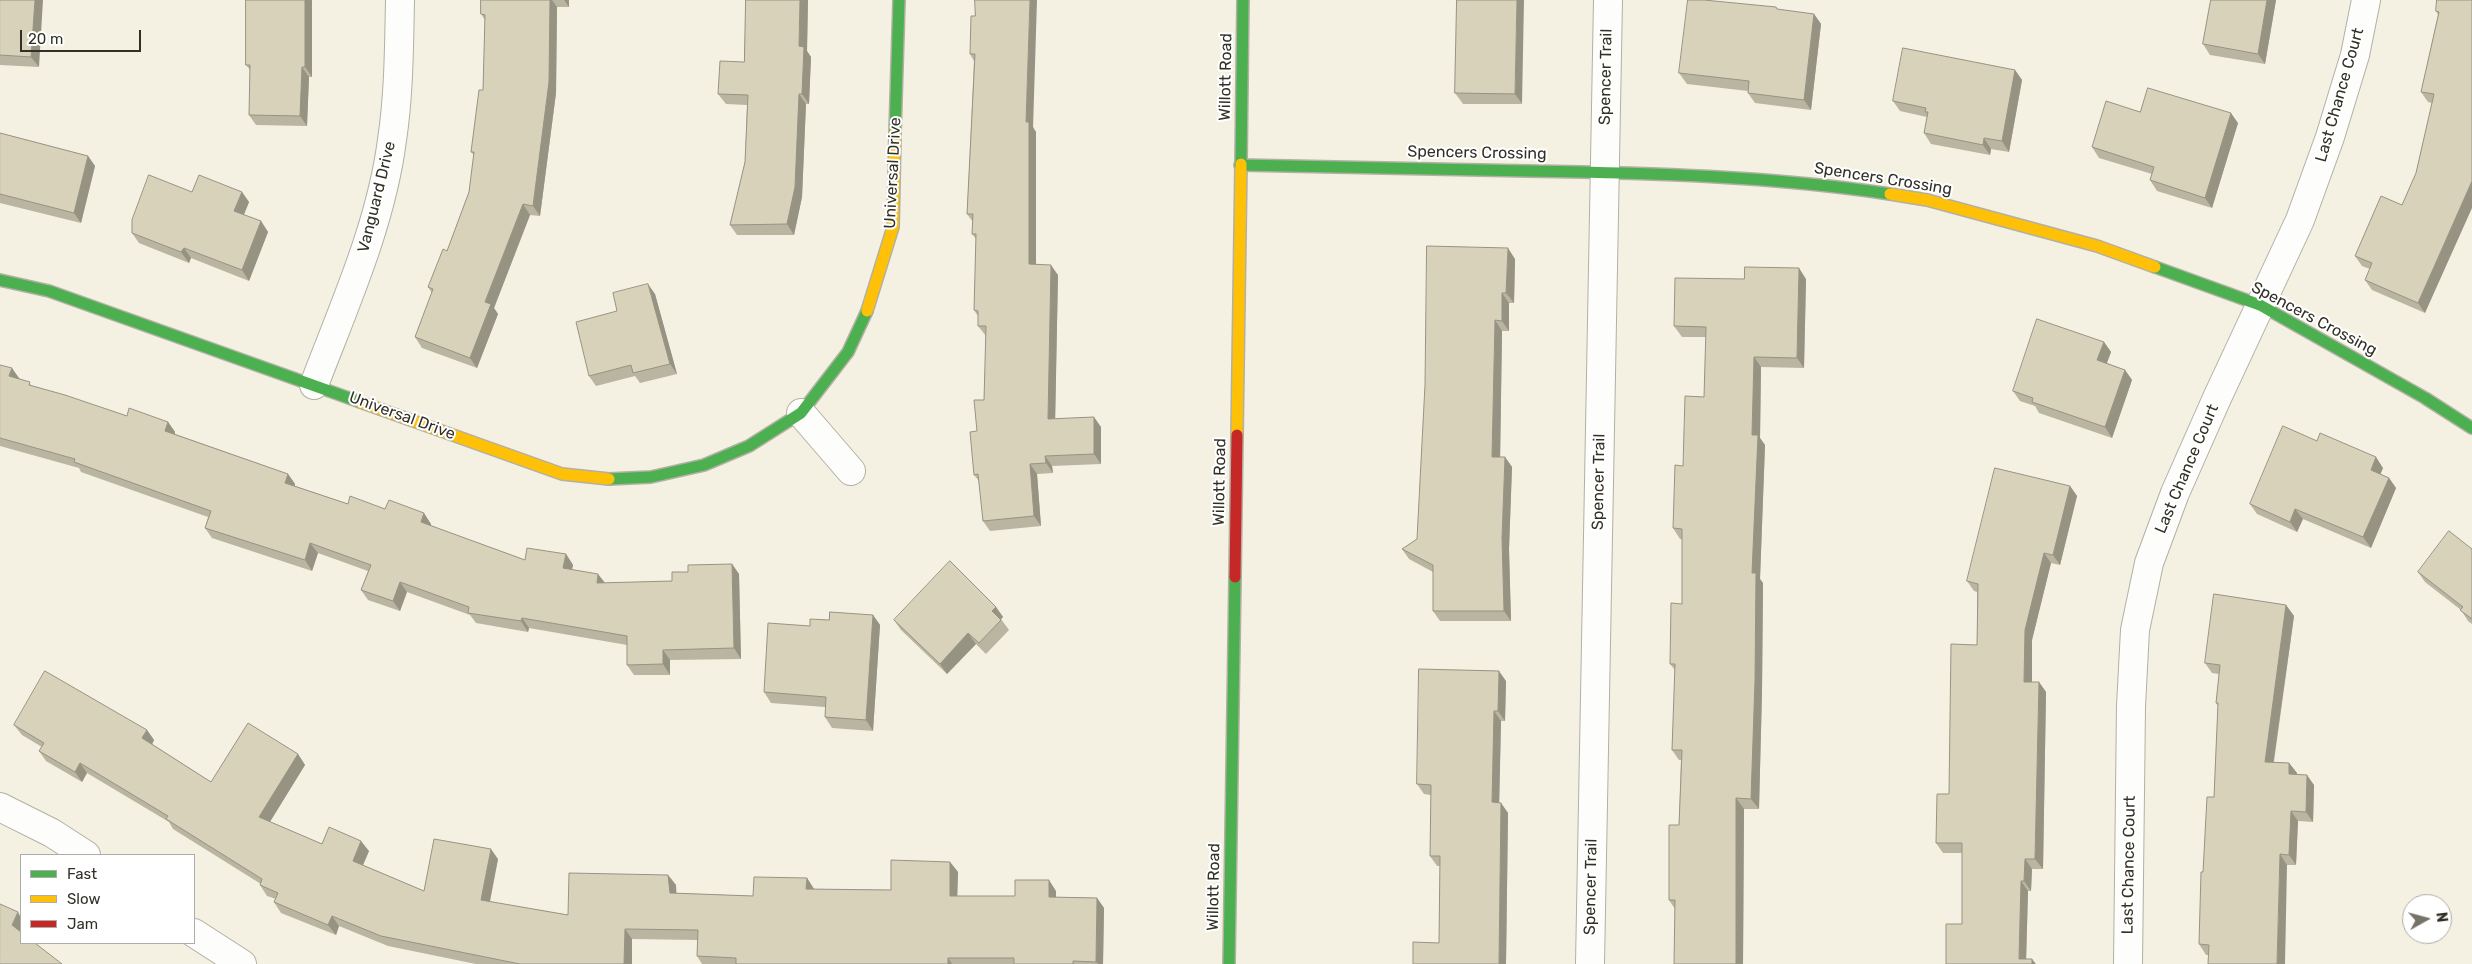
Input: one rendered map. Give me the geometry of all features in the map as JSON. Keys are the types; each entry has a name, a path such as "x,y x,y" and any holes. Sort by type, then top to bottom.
{"street":[{"name":"Vanguard Drive","path":"314,385 370,234 384,184 392,140 400,0"},
{"name":"Universal Drive","path":"0,280 49,292 562,474 608,479 651,477 704,465 749,446 801,412 848,352 871,303 893,227 899,0"},
{"name":"Willott Road","path":"1229,964 1243,0"},
{"name":"Spencer Trail","path":"1590,964 1608,0"},
{"name":"Last Chance Court","path":"2128,964 2131,706 2135,630 2149,563 2175,493 2300,220 2330,137 2355,54 2366,0"},
{"name":"Spencers Crossing","path":"1240,165 1604,172 1754,178 1835,186 1927,200 2097,246 2260,306 2426,398 2472,428"},
{"path":"801,412 851,471"},
{"path":"0,807 52,833 84,854"},
{"path":"195,934 242,964"}],"building":[{"path":"0,0 35,0 31,57 0,55"},
{"path":"246,0 305,0 305,67 302,67 300,116 249,115 250,65 246,65"},
{"path":"481,0 550,0 549,82 533,206 523,204 485,302 491,304 470,358 415,337 433,289 428,287 443,249 447,251 469,192 474,152 471,152 479,90 483,90 485,15 481,14"},
{"path":"746,0 800,0 799,46 804,47 802,94 799,94 795,187 787,224 730,225 745,162 748,95 718,94 720,61 744,62"},
{"path":"975,0 1030,0 1026,122 1029,122 1029,264 1051,265 1048,419 1094,417 1094,454 1045,456 1046,463 1030,464 1034,516 983,521 978,474 974,475 970,432 977,431 974,400 984,400 986,326 978,326 978,311 974,310 976,234 972,234 973,214 967,214 975,54 970,54 971,16 975,16"},
{"path":"1457,0 1517,0 1515,94 1455,93"},
{"path":"1688,0 1776,7 1777,9 1814,14 1804,100 1748,93 1749,81 1679,73"},
{"path":"2211,0 2267,0 2258,54 2203,44"},
{"path":"2437,0 2472,0 2472,181 2418,303 2365,280 2372,263 2355,256 2381,196 2402,205 2416,173 2434,94 2421,92 2439,12 2436,11"},
{"path":"1903,48 2015,70 2002,141 1984,138 1983,145 1924,133 1928,112 1925,112 1926,108 1893,101"},
{"path":"2148,88 2231,113 2205,198 2150,180 2154,167 2092,147 2106,101 2140,112"},
{"path":"0,133 88,156 74,213 0,194"},
{"path":"149,175 192,192 199,175 242,192 234,211 261,221 242,270 184,248 181,252 132,233 132,220"},
{"path":"1427,246 1508,248 1506,293 1502,293 1502,321 1495,320 1492,457 1505,457 1502,538 1504,611 1433,611 1433,565 1402,549 1417,539 1425,385"},
{"path":"1745,267 1799,268 1797,358 1754,357 1752,435 1758,435 1752,573 1756,573 1755,681 1751,799 1736,798 1736,964 1674,964 1675,900 1669,900 1669,825 1679,825 1682,750 1672,750 1675,664 1670,664 1671,603 1682,604 1682,529 1673,528 1675,465 1683,466 1685,396 1704,397 1706,327 1674,326 1675,278 1744,279"},
{"path":"648,284 670,364 633,373 631,365 589,376 576,322 617,311 613,293"},
{"path":"2037,319 2104,342 2097,360 2125,370 2105,427 2032,402 2033,398 2013,391"},
{"path":"0,365 12,368 9,376 30,382 29,385 127,416 129,408 168,422 165,431 288,474 285,483 348,504 350,496 385,509 389,500 424,513 421,522 525,560 527,548 566,554 563,568 598,574 597,583 672,581 672,572 688,572 688,565 732,564 734,648 663,650 663,664 627,665 627,636 522,618 521,621 468,613 469,607 400,582 393,601 361,590 371,565 310,543 305,560 205,528 211,511 74,462 75,459 0,438"},
{"path":"2283,426 2317,441 2320,433 2376,457 2371,470 2389,478 2363,537 2295,509 2290,522 2250,504"},
{"path":"1995,468 2070,486 2053,555 2044,553 2025,630 2024,682 2039,682 2035,859 2025,859 2024,881 2021,881 2019,959 2032,959 2032,964 1946,964 1946,924 1962,924 1962,843 1936,843 1937,794 1949,794 1951,644 1977,645 1978,584 1967,581"},
{"path":"2449,531 2472,549 2472,619 2460,610 2463,607 2418,572"},
{"path":"950,561 996,607 992,611 1001,620 979,643 968,633 940,664 894,620"},
{"path":"2214,594 2286,605 2265,762 2289,763 2289,774 2307,775 2306,812 2291,811 2289,855 2280,854 2277,964 2208,964 2209,945 2199,944 2201,872 2203,872 2207,797 2214,797 2218,703 2216,703 2220,665 2205,663"},
{"path":"830,612 873,615 866,720 825,717 826,697 764,692 768,623 810,626 810,619 829,620"},
{"path":"1419,669 1499,671 1498,711 1494,711 1492,802 1501,803 1499,964 1413,964 1413,942 1439,943 1440,856 1430,856 1431,785 1417,784"},
{"path":"45,671 147,730 142,738 211,782 248,723 298,754 259,817 322,844 329,827 361,841 353,861 424,891 434,839 491,849 481,900 568,915 569,873 668,875 670,893 753,896 754,877 807,878 806,889 891,890 891,860 950,862 950,896 1015,896 1015,880 1049,880 1049,897 1097,898 1096,962 1073,961 1073,964 1014,964 1014,958 948,958 948,964 736,964 736,958 697,956 698,930 625,929 624,964 520,964 381,936 332,916 328,925 274,902 278,893 260,885 262,879 166,819 168,816 80,763 75,772 39,751 44,743 14,725"},
{"path":"0,904 18,912 12,925 20,931 20,944 36,944 62,964 0,964"}],"traffic: fast":[{"path":"895,133 899,0"},
{"path":"1241,164 1243,0"},
{"path":"1240,165 1664,174 1755,179 1890,194"},
{"path":"2155,267 2260,305 2425,398 2472,428"},
{"path":"0,280 49,291 360,402"},
{"path":"609,479 651,477 704,465 749,446 801,413 848,352 867,311"},
{"path":"1229,964 1235,577"}],"traffic: slow":[{"path":"867,311 893,227 895,133"},
{"path":"1237,435 1241,164"},
{"path":"1890,194 1927,200 2097,246 2155,267"},
{"path":"360,402 562,474 609,479"}],"traffic: jam":[{"path":"1235,577 1237,435"}]}
